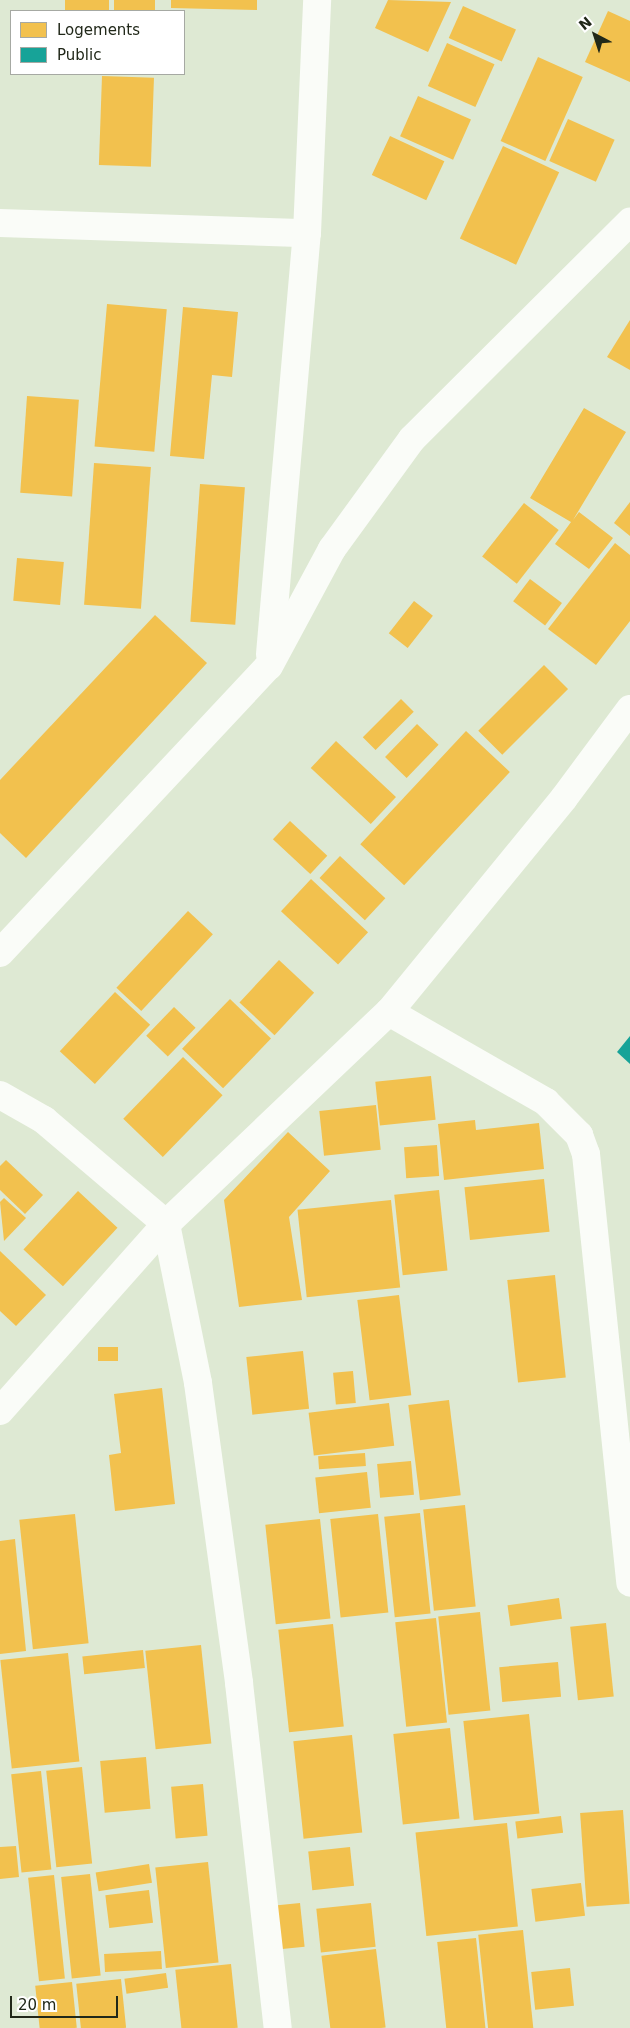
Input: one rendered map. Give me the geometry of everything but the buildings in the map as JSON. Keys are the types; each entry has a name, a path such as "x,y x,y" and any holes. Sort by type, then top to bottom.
{"street":[{"path":"268,666 307,233 316,0"},
{"path":"0,953 268,666 332,549 412,439 630,222"},
{"path":"0,223 307,233"},
{"path":"0,1411 166,1224 389,1012 564,798 630,709"},
{"path":"389,1012 546,1102 579,1135 586,1154 630,1583"},
{"path":"0,1095 44,1120 166,1224 200,1393 239,1683 278,2028"}]}
